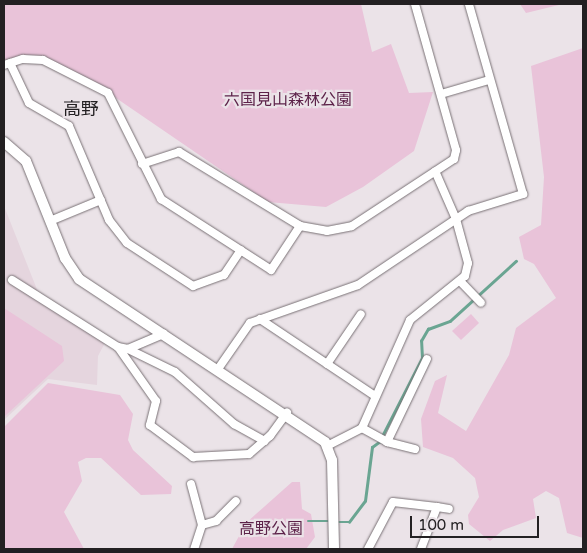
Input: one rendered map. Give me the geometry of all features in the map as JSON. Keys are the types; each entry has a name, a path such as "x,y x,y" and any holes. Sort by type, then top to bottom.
{"street":[{"path":"142,164 179,152 300,226 327,232 352,226 454,159 456,150 416,4"},
{"path":"218,368 245,328 260,319 358,285 456,219 522,194 469,4"},
{"path":"241,250 224,274 193,286 121,238 101,200 69,126 29,103 7,64 43,60 108,93 119,107 142,164 160,199 241,250 271,270 300,226"},
{"path":"442,94 489,80"},
{"path":"4,142 26,161 50,221 79,279 287,412 327,446 333,469 334,549"},
{"path":"327,446 362,428 410,320 460,281 468,263 456,219 435,171"},
{"path":"50,221 101,200"},
{"path":"12,280 118,347 128,349 175,372 234,424 265,441"},
{"path":"460,281 481,303"},
{"path":"327,364 361,314"},
{"path":"260,319 375,396"},
{"path":"128,349 164,334"},
{"path":"118,347 156,401 150,424 193,457 249,454 265,441 287,412"},
{"path":"387,442 427,359"},
{"path":"362,428 387,442 416,449"},
{"path":"191,484 202,525 194,549"},
{"path":"202,525 216,521 236,502"},
{"path":"368,549 393,502 449,509"},
{"path":"421,549 437,507"}],"shaded area":[{"path":"4,206 38,292 107,339 98,356 97,385 48,379 4,420"}],"green space":[{"name":"六国見山森林公園","path":"4,4 361,4 372,52 391,44 409,93 433,92 414,151 363,187 326,207 268,202 97,85 33,58 4,67"},
{"path":"520,4 563,4 526,13"},
{"path":"583,48 583,538 567,533 559,498 546,491 533,499 536,518 503,530 490,541 469,524 468,515 479,497 475,478 453,458 423,447 421,419 435,381 447,375 438,413 466,431 509,355 516,328 556,298 534,264 524,259 519,237 541,225 544,177 531,66"},
{"path":"4,308 62,346 64,361 4,417"},
{"path":"471,314 479,323 461,340 452,331"},
{"path":"48,383 120,395 133,414 128,440 133,450 172,486 171,494 141,495 101,458 86,458 78,462 82,481 64,512 84,549 4,549 4,427"},
{"name":"高野公園","path":"292,482 300,482 302,509 311,514 315,537 306,549 232,549 246,523"}],"waterway":[{"path":"336,522 349,522 365,501 372,447 379,442 422,358 421,341 428,329 450,321 516,261"},
{"path":"308,521 330,521"}],"district":[{"name":"高野","path":"81,109"}]}
